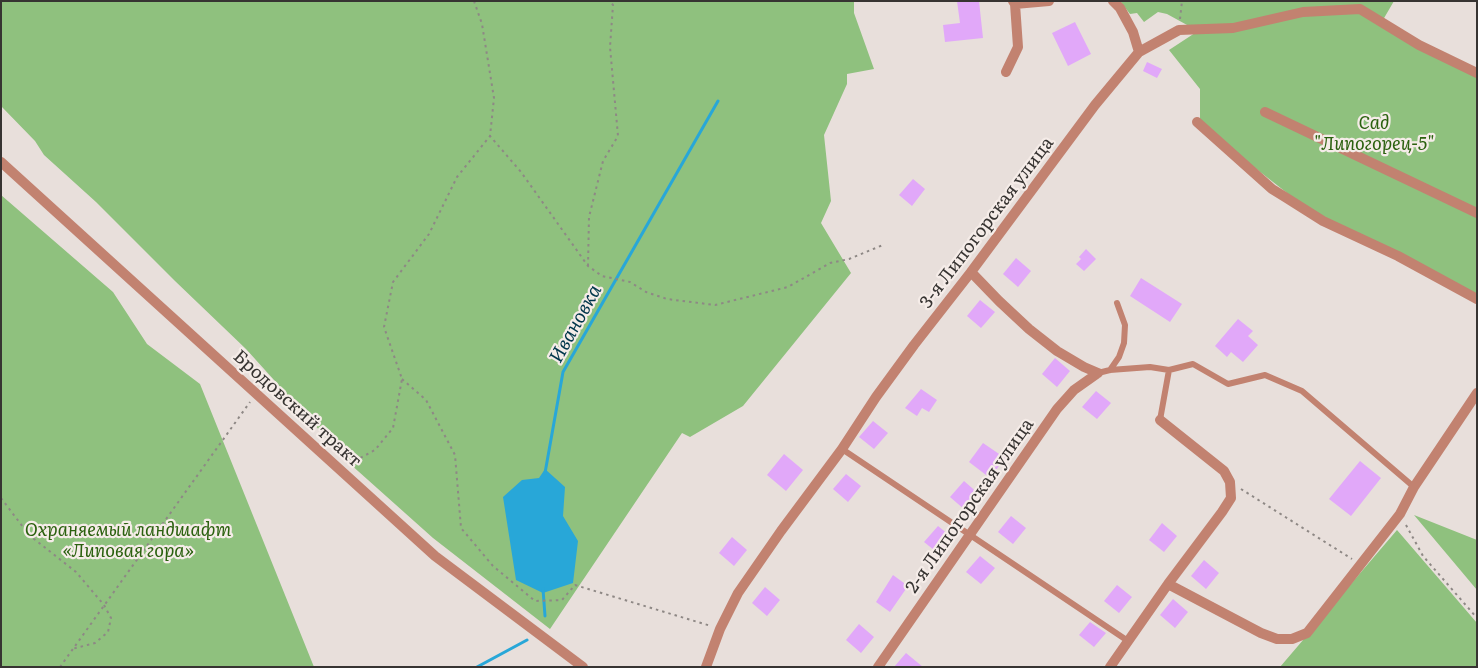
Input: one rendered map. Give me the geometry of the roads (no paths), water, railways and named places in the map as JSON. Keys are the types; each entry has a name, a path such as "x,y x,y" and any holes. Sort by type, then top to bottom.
{"street":[{"path":"1006,72 1018,47 1014,3 1049,1"},
{"path":"1113,1 1120,8 1132,32 1139,52"},
{"name":"3-я Липогорская улица","path":"706,667 720,629 738,593 781,531 842,449 876,397 909,352 1095,105 1139,52 1179,30 1233,28 1303,12 1360,9 1419,45 1477,73"},
{"path":"1265,112 1477,213"},
{"path":"1197,122 1272,189 1285,198 1323,221 1398,256 1477,299"},
{"name":"Бродовский тракт","path":"1,162 435,556 583,667"},
{"path":"971,272 1005,307 1057,352 1084,368 1098,373"},
{"name":"2-я Липогорская улица","path":"878,667 1057,408 1074,390 1098,373"},
{"path":"1168,584 1277,639 1292,639 1307,633 1400,514 1414,487 1477,393"},
{"path":"1110,667 1231,498 1230,482 1224,471 1160,420"}],"lane":[{"path":"1110,370 1119,358 1124,343 1125,325 1116,304"},
{"path":"1098,373 1110,370 1150,367 1169,370 1192,364 1228,384 1265,375 1302,390 1414,487"},
{"path":"1160,420 1169,370"},
{"path":"842,449 1128,641"}],"water":[{"path":"545,469 565,487 563,516 578,541 573,583 543,593 516,580 503,497 522,480 539,478"}],"waterway":[{"name":"Ивановка","path":"545,473 563,372 718,101"},
{"name":"Ивановка","path":"543,589 545,616"},
{"name":"Ивановка","path":"477,667 527,640"}],"park label":[{"name":"Сад \"Липогорец-5\"","path":"1374,134"},
{"name":"Охраняемый ландшафт «Липовая гора»","path":"128,541"}]}
